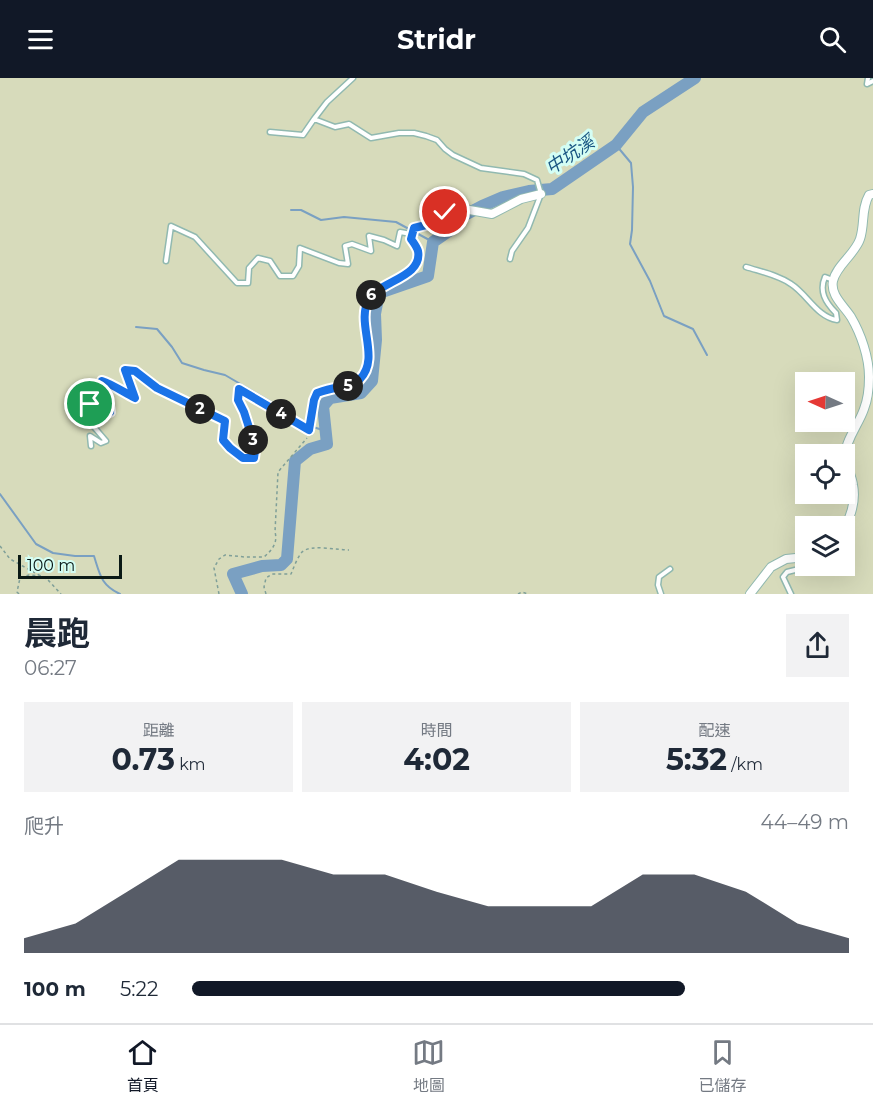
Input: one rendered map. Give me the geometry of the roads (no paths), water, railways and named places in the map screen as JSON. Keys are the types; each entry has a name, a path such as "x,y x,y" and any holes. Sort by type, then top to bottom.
{"street":[{"path":"412,232 438,222 445,212 458,208 492,214 520,199 541,194"},
{"path":"850,516 854,486 845,458 846,447 871,390 866,353 850,316 836,297 832,284 835,275 859,242 863,208 869,195 873,194"},
{"path":"750,594 771,567 786,559 795,558"}],"lane":[{"path":"270,132 303,135 327,102 353,78"},
{"path":"868,78 867,84 873,81"},
{"path":"314,119 335,127 349,124 371,138 399,133 426,136 437,140 453,155 481,168 524,174 537,180 541,194 528,228 512,251 510,259"},
{"path":"166,261 171,226 195,237 237,283 248,283 249,268 258,258 270,261 280,276 293,276 299,266 300,248 339,263 348,264 345,246 352,244 371,251 369,236 397,246 400,232 412,232"},
{"path":"746,267 775,275 793,285 820,311 837,320 836,312 831,308 823,293 822,285 825,277 833,280"},
{"path":"91,446 90,436 101,443 106,441 82,410 90,404 100,413 110,412 102,381 135,398 125,370 135,371 157,388 225,421 223,440 243,458 254,458 255,451 249,425 238,400 239,389 310,426"},
{"path":"661,594 658,585 659,577 670,569"},
{"path":"791,594 783,577 787,572 795,570"}],"waterway":[{"name":"中坑溪","path":"242,594 233,574 262,566 281,565 287,559 295,461 310,449 327,444 323,406 330,398 361,393 372,381 376,340 375,314 379,293 428,276 433,242 456,226 461,217 503,197 552,189 616,145 643,112 695,78"},
{"path":"616,145 631,163 633,187 630,244 650,281 664,316 693,329 707,355"},
{"path":"291,210 301,210 321,220 344,217 396,222 433,242"},
{"path":"136,327 157,329 182,363 225,375 307,425"},
{"path":"313,427 326,431"},
{"path":"0,494 36,544 53,553 94,556 105,583 120,594"}]}
